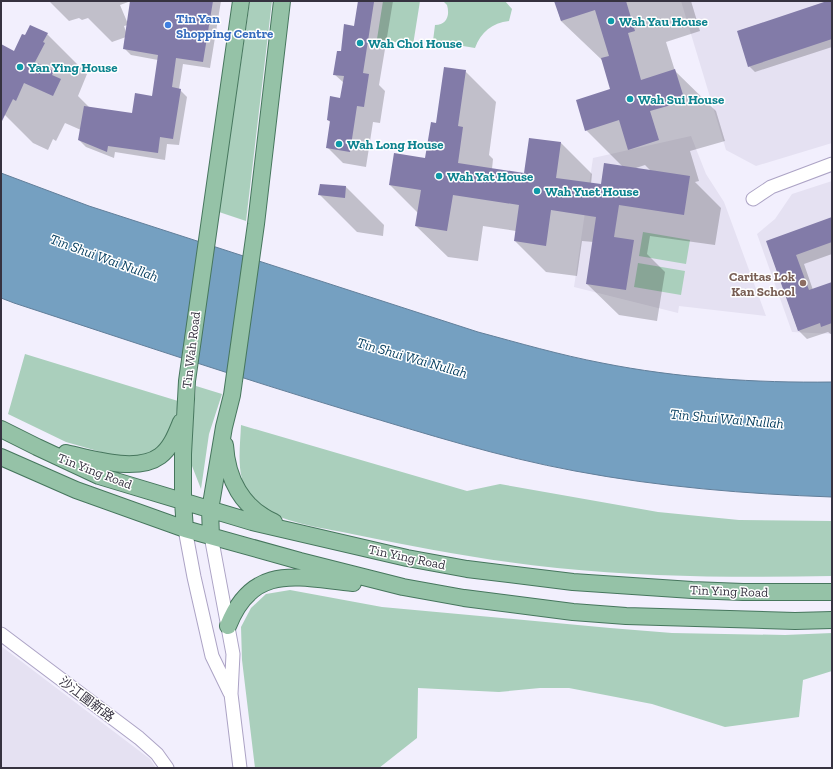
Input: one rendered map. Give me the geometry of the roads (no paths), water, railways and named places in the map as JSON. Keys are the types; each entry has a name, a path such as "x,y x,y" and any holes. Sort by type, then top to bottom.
{"main road":[{"name":"Tin Wah Road","path":"185,529 183,502 184,412 187,381 210,209 241,1"},
{"name":"Tin Wah Road","path":"211,536 210,510 224,427 232,395 256,224 282,1"},
{"path":"37,447 122,464 148,462 160,456 168,449 176,434 184,412"},
{"path":"224,427 225,450 230,471 241,496 250,508 263,517 295,532"},
{"name":"Tin Ying Road","path":"1,429 99,476 252,522 407,558 467,569 573,582 743,592 832,592"},
{"name":"Tin Ying Road","path":"1,457 76,490 185,529 300,561 404,587 464,598 573,612 692,619 795,621 832,620"},
{"path":"228,626 234,612 252,590 277,578 404,587"}],"street":[{"path":"753,200 771,186 832,164"},
{"name":"Tin Wah Road","path":"185,529 212,656 231,694"},
{"name":"Tin Wah Road","path":"211,536 233,654 231,694 240,768"},
{"name":"沙江圍新路","path":"1,634 139,738 157,754 167,768"}],"water":[{"name":"Tin Shui Wai Nullah","path":"1,173 89,206 478,332 555,353 630,368 688,376 775,382 832,382 832,497 703,489 607,477 519,459 436,437 311,399 184,359 1,298"}],"place":[{"name":"Wah Yau House","path":"611,21"},
{"name":"Tin Yan Shopping Centre","path":"168,25"},
{"name":"Wah Choi House","path":"360,43"},
{"name":"Yan Ying House","path":"20,67"},
{"name":"Wah Sui House","path":"630,99"},
{"name":"Wah Long House","path":"339,144"},
{"name":"Wah Yat House","path":"439,176"},
{"name":"Wah Yuet House","path":"537,191"},
{"name":"Caritas Lok Kan School","path":"803,283"}]}
